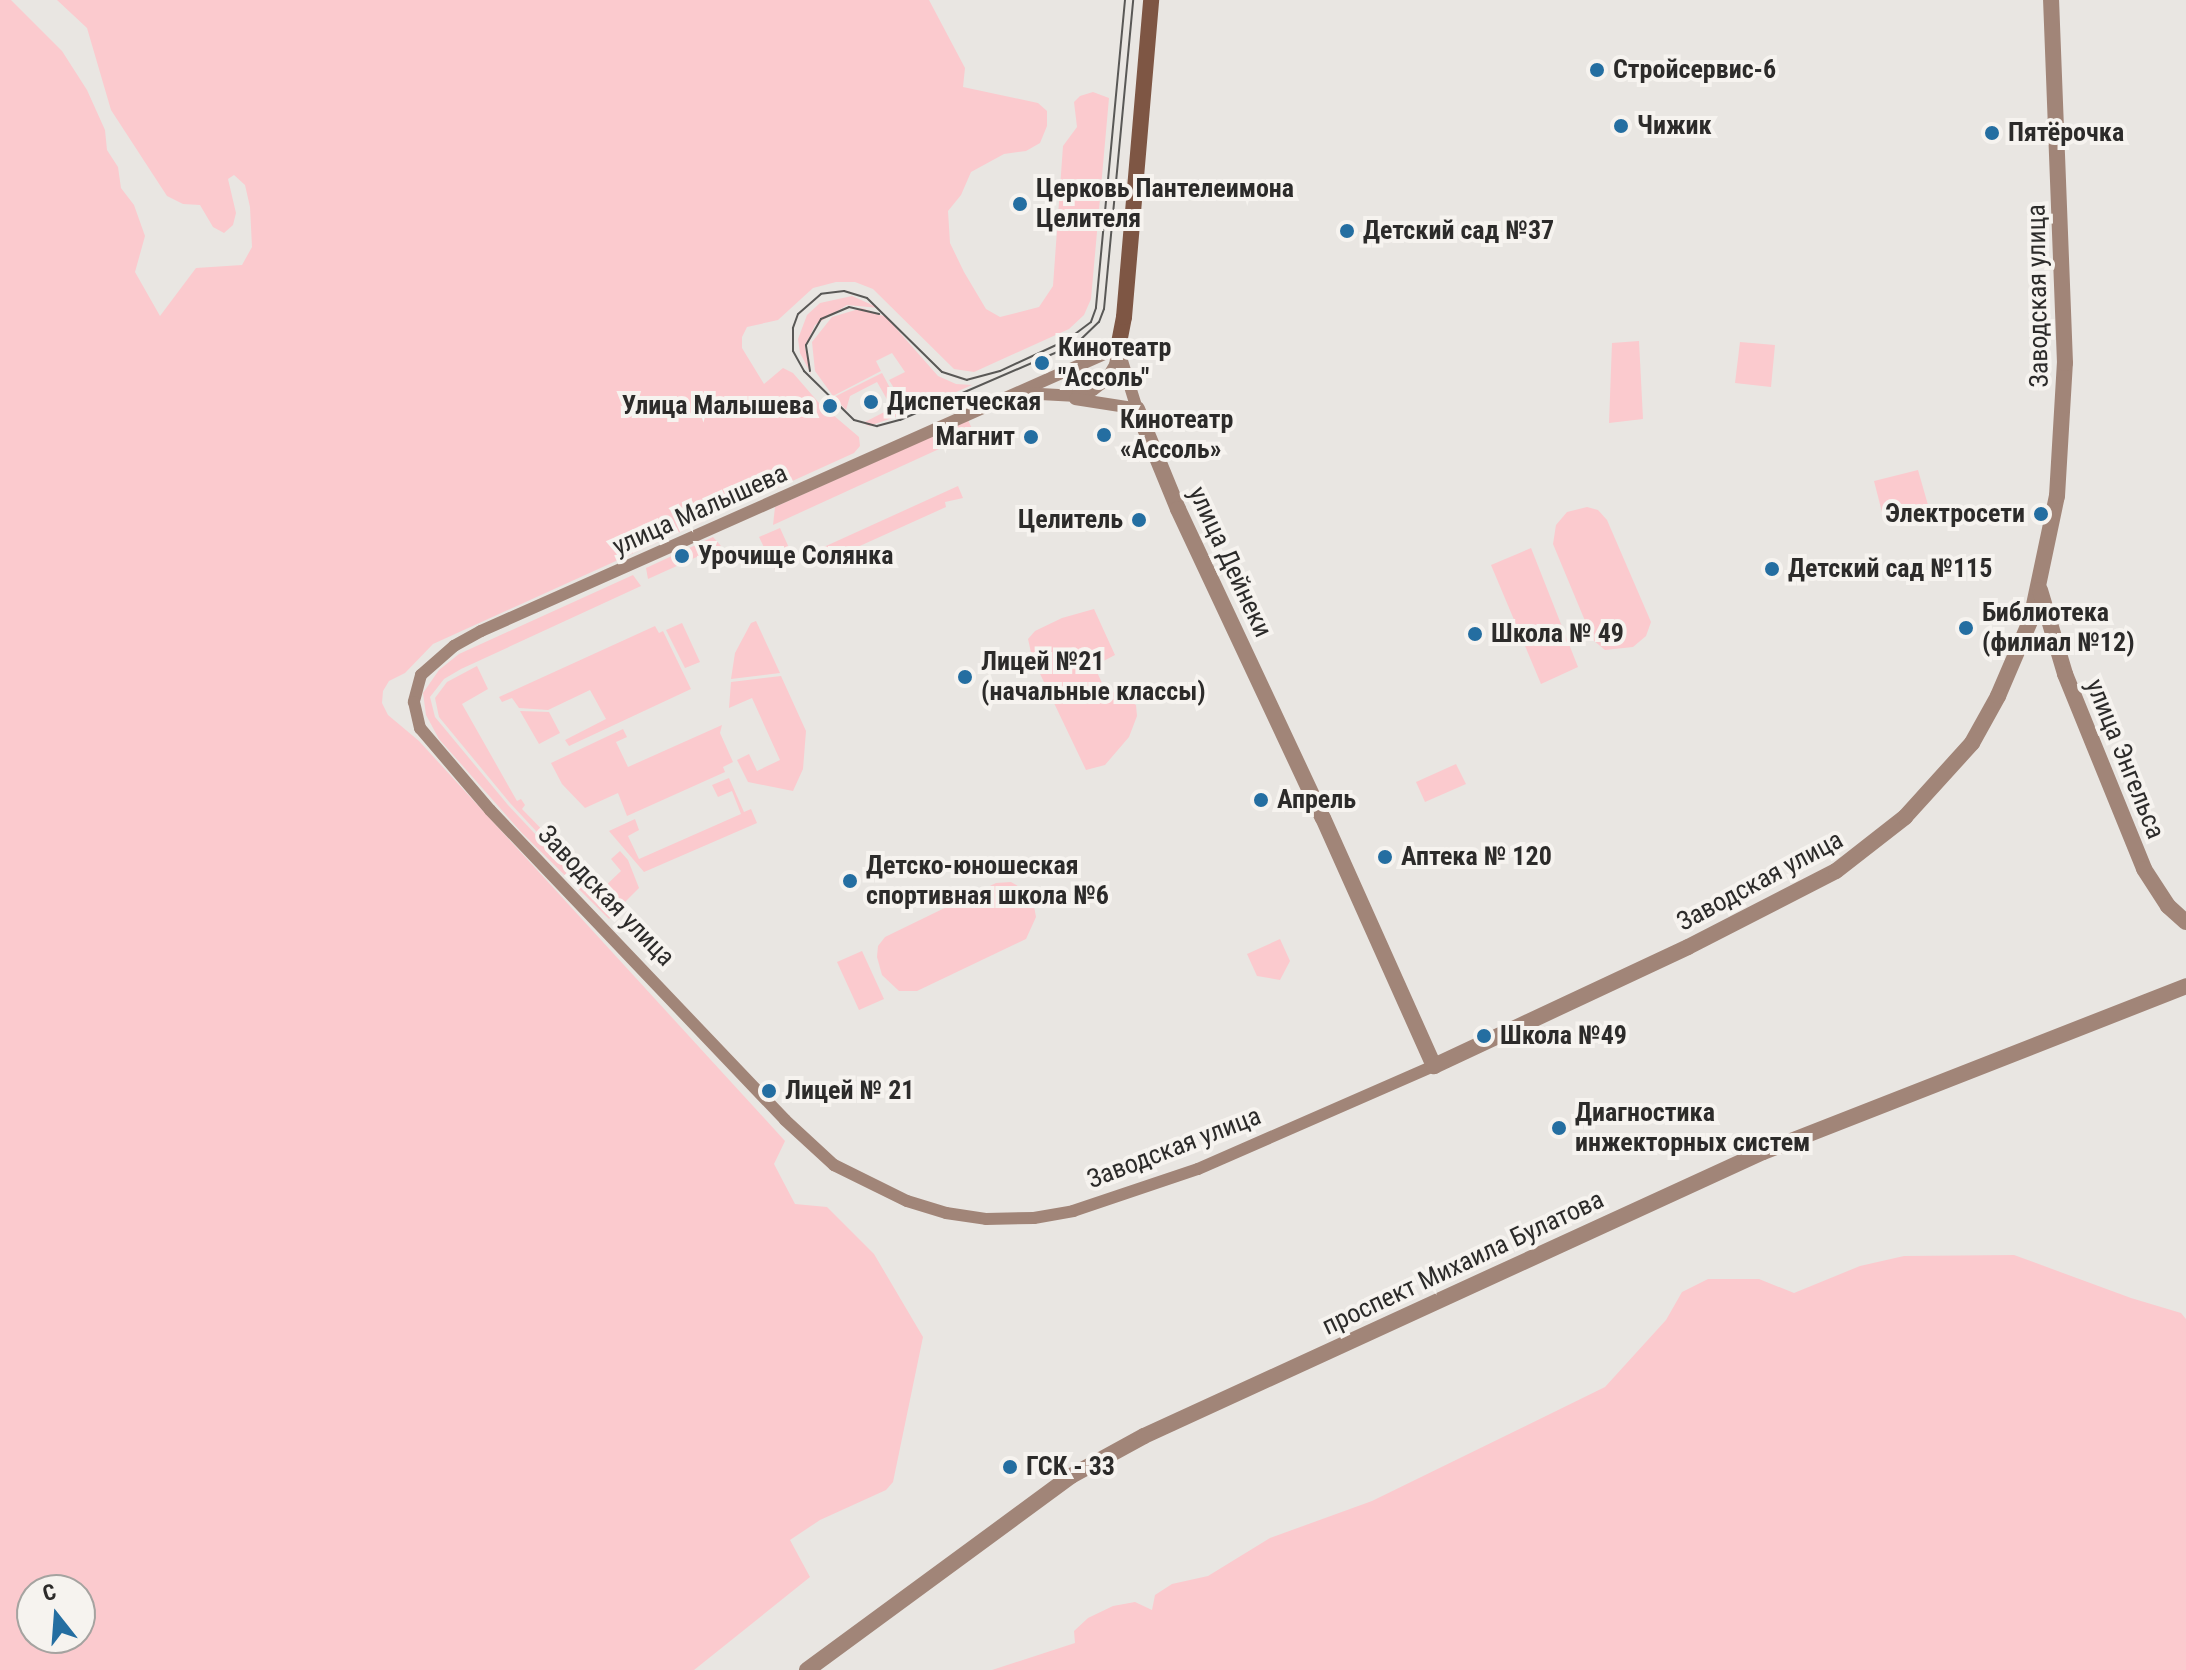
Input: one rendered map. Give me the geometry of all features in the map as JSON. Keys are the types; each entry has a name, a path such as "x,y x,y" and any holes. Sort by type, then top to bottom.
{"main road":[{"name":"улица Дейнеки","path":"1118,348 1124,317 1151,0"}],"street":[{"name":"Заводская улица","path":"415,689 420,728 430,743 753,1087 834,1165 907,1201 946,1213 986,1219 1034,1218 1073,1211 1198,1169 1434,1066 1780,902 1870,848 1928,796 1972,743 2018,652 2039,589 2057,496 2065,363 2051,0"},
{"name":"улица Малышева","path":"415,689 432,662 481,631 1118,348"},
{"name":"улица Малышева","path":"1019,393 1077,396 1106,380 1115,365 1118,348"},
{"name":"улица Дейнеки","path":"1118,348 1139,413 1178,509 1323,818 1434,1066"},
{"path":"1060,396 1126,407 1139,413"},
{"name":"Заводская улица","path":"2039,589 2057,647"},
{"path":"2018,652 2033,640 2046,641 2057,647"},
{"name":"улица Энгельса","path":"2057,647 2144,869 2168,906 2186,922"},
{"name":"проспект Михаила Булатова","path":"807,1670 1071,1476 1144,1436 1763,1152 2186,986"}],"shaded area":[{"path":"0,0 11,0 62,51 87,90 105,130 107,150 118,167 121,188 134,205 145,236 135,272 160,316 196,268 242,265 252,247 250,207 245,185 234,175 228,179 236,213 233,225 224,233 213,227 200,205 183,204 167,196 111,110 87,28 57,0 929,0 965,68 963,87 1038,103 1047,111 1047,126 1040,143 1026,151 1004,154 971,172 961,195 948,211 950,243 964,272 986,309 1000,317 1039,307 1053,286 1063,146 1077,127 1074,102 1080,96 1093,92 1109,98 1091,299 1084,315 1069,329 974,372 954,369 873,289 855,282 836,282 813,288 778,320 747,327 742,337 742,348 764,384 783,368 793,373 819,403 859,437 860,446 854,453 433,644 405,673 389,681 383,691 382,703 388,715 419,741 785,1141 774,1164 795,1204 827,1207 874,1254 923,1337 893,1482 886,1490 820,1520 790,1540 810,1577 694,1670 0,1670"},
{"path":"852,296 879,308 847,305 815,325 805,347 811,374 800,353 798,339 807,315 820,303"},
{"path":"862,308 886,317 938,376 956,384 972,385 909,413 889,380 905,372 892,353 876,361 881,371 833,396 815,371 812,342 832,317"},
{"path":"1639,341 1643,419 1609,423 1612,343"},
{"path":"1740,342 1775,345 1771,387 1735,383"},
{"path":"882,373 904,414 869,426 863,423 892,408 877,382 850,396 846,410 834,397"},
{"path":"968,420 974,433 773,525 775,507"},
{"path":"1918,470 1928,505 1883,516 1874,481"},
{"path":"958,486 963,498 945,502 946,507 831,559 817,555 815,551"},
{"path":"1587,507 1598,510 1607,520 1651,622 1646,636 1633,647 1605,650 1593,640 1553,544 1556,525 1567,512"},
{"path":"780,528 795,561 775,570 759,537"},
{"path":"713,537 721,546 648,579 646,568"},
{"path":"1531,548 1578,667 1541,684 1491,565"},
{"path":"633,575 641,586 461,669 444,679 430,697 435,717 508,805 612,916 609,919 522,833 439,739 426,715 423,693 439,670 459,654"},
{"path":"1094,609 1115,655 1094,666 1104,687 1136,705 1137,716 1129,737 1105,765 1086,770 1032,657 1028,639 1035,631 1062,618"},
{"path":"756,621 780,673 731,679 735,653 751,623"},
{"path":"682,623 700,662 685,668 666,630"},
{"path":"655,626 659,633 663,631 691,689 569,746 565,740 606,719 590,690 548,710 519,708 512,698 502,702 499,697"},
{"path":"477,666 488,689 462,704 517,801 521,799 525,805 522,809 601,890 621,871 611,859 620,851 628,860 639,888 613,914 510,803 439,717 435,698 447,682"},
{"path":"781,676 806,731 803,769 793,791 748,782 737,760 749,754 757,771 780,760 752,698 729,708 731,682"},
{"path":"520,711 549,712 560,733 539,744"},
{"path":"722,725 720,733 733,762 723,767 725,772 627,816 618,793 585,808 562,784 551,763 623,729 627,737 616,742 628,767"},
{"path":"1456,764 1466,784 1425,802 1416,782"},
{"path":"729,778 744,812 751,809 757,823 644,872 609,831 635,819 639,830 628,836 639,859 741,814 732,791 718,797 712,785"},
{"path":"1011,882 1030,893 1034,906 1036,917 1026,939 917,991 899,991 882,975 877,957 878,946 885,937 996,883"},
{"path":"1280,939 1290,961 1280,980 1257,976 1247,954"},
{"path":"862,951 884,999 859,1010 837,962"},
{"path":"2014,1255 2181,1313 2186,1319 2186,1670 992,1670 1075,1643 1074,1631 1088,1618 1113,1606 1135,1602 1152,1610 1155,1595 1172,1584 1208,1576 1270,1538 1372,1501 1605,1387 1666,1320 1682,1292 1708,1279 1759,1279 1794,1293 1860,1266 1904,1256"}],"tram line":[{"path":"1125,0 1096,308 1091,322 1067,340 1000,371 967,380 942,372 867,298 844,291 821,294 798,314 793,328 793,351 804,371 854,420 877,426 900,420 1076,344 1099,322 1104,309 1133,0"},
{"path":"810,371 806,345 821,319 849,307 879,314"}],"place":[{"name":"Стройсервис-6","path":"1597,70"},
{"name":"Чижик","path":"1621,126"},
{"name":"Пятёрочка","path":"1992,133"},
{"name":"Церковь Пантелеимона Целителя","path":"1020,204"},
{"name":"Детский сад №37","path":"1347,231"},
{"name":"Кинотеатр \"Ассоль\"","path":"1042,363"},
{"name":"Диспетческая","path":"871,402"},
{"name":"Улица Малышева","path":"830,406"},
{"name":"Кинотеатр «Ассоль»","path":"1104,435"},
{"name":"Магнит","path":"1031,437"},
{"name":"Электросети","path":"2041,514"},
{"name":"Целитель","path":"1139,520"},
{"name":"Урочище Солянка","path":"682,556"},
{"name":"Детский сад №115","path":"1772,569"},
{"name":"Библиотека (филиал №12)","path":"1966,628"},
{"name":"Школа № 49","path":"1475,634"},
{"name":"Лицей №21 (начальные классы)","path":"965,677"},
{"name":"Апрель","path":"1261,800"},
{"name":"Аптека № 120","path":"1385,857"},
{"name":"Детско-юношеская спортивная школа №6","path":"850,881"},
{"name":"Школа №49","path":"1484,1036"},
{"name":"Лицей № 21","path":"769,1091"},
{"name":"Диагностика инжекторных систем","path":"1559,1128"},
{"name":"ГСК - 33","path":"1010,1467"}]}
